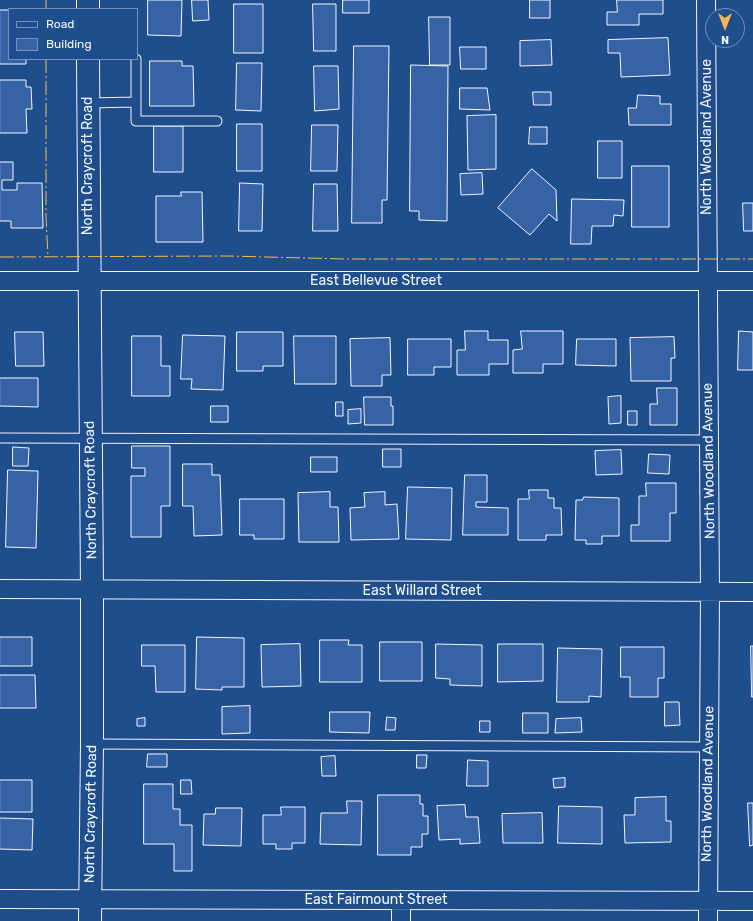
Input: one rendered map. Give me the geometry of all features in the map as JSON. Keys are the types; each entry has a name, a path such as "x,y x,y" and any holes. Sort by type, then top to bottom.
{"main road":[{"name":"North Craycroft Road","path":"88,60 92,589 90,921"}],"street":[{"name":"North Woodland Avenue","path":"706,0 710,592 708,921"},
{"name":"East Bellevue Street","path":"0,281 753,282"},
{"name":"East Willard Street","path":"0,589 753,592"},
{"name":"East Fairmount Street","path":"0,898 753,901"},
{"path":"401,900 401,921"}],"lane":[{"path":"136,60 136,121 217,121"},
{"path":"88,103 136,102"},
{"path":"0,438 90,437 709,440"},
{"path":"92,744 709,747"}],"building":[{"path":"148,0 182,0 181,36 148,35"},
{"path":"192,0 208,0 209,20 193,21"},
{"path":"343,0 369,0 369,13 343,13"},
{"path":"530,0 550,0 550,18 530,18"},
{"path":"617,0 663,0 663,14 639,14 639,25 607,25 607,12 617,12"},
{"path":"234,4 263,4 263,53 234,53"},
{"path":"313,4 336,4 336,51 314,51"},
{"path":"0,10 8,10 8,60 26,60 26,64 0,64"},
{"path":"429,17 450,17 450,65 430,65"},
{"path":"668,38 670,75 621,77 620,53 608,53 608,40"},
{"path":"551,40 552,65 520,66 520,41"},
{"path":"354,46 389,46 387,200 382,200 382,223 352,223"},
{"path":"460,47 486,47 486,69 461,69"},
{"path":"150,61 182,61 182,66 193,66 194,106 150,106"},
{"path":"237,63 262,63 261,111 236,110"},
{"path":"411,65 448,66 447,221 419,220 419,211 410,211"},
{"path":"314,66 338,66 339,109 315,111"},
{"path":"0,80 26,80 26,87 31,87 32,109 26,109 27,133 0,133"},
{"path":"460,88 487,88 490,110 460,109"},
{"path":"533,92 551,92 551,105 534,105"},
{"path":"638,95 660,96 660,104 671,104 671,125 629,125 628,108 636,108"},
{"path":"496,115 496,169 468,170 467,116"},
{"path":"237,124 262,124 262,171 237,171"},
{"path":"312,125 338,125 337,171 311,171"},
{"path":"154,126 183,126 183,172 154,172"},
{"path":"530,127 547,127 547,144 529,144"},
{"path":"598,141 622,141 622,178 598,178"},
{"path":"0,162 13,162 13,180 2,180 2,190 17,190 17,183 42,183 43,228 11,228 11,221 0,221"},
{"path":"632,166 669,166 669,227 632,227"},
{"path":"532,169 556,190 557,221 549,214 530,235 498,208"},
{"path":"482,173 483,194 461,195 460,174"},
{"path":"240,183 263,184 262,231 239,231"},
{"path":"314,184 337,184 338,231 313,231"},
{"path":"181,192 202,192 203,242 156,242 156,196 181,196"},
{"path":"572,199 624,200 623,216 614,215 613,226 592,226 591,244 571,244"},
{"path":"743,203 753,203 753,231 744,231"},
{"path":"465,331 488,331 488,340 508,340 508,364 489,364 489,375 457,375 457,350 465,350"},
{"path":"521,331 563,331 563,364 543,364 543,373 513,373 513,350 522,349"},
{"path":"739,331 753,332 753,370 738,370"},
{"path":"15,332 43,332 44,366 16,366"},
{"path":"237,332 283,332 283,366 263,366 263,371 237,371"},
{"path":"183,335 225,336 223,390 191,389 192,379 181,379"},
{"path":"132,336 161,336 161,366 170,366 170,396 132,396"},
{"path":"294,336 336,336 336,384 295,384"},
{"path":"674,337 675,358 671,358 671,381 631,381 630,338"},
{"path":"390,338 391,375 382,375 382,386 351,386 350,339"},
{"path":"408,339 451,339 451,367 434,367 434,375 408,375"},
{"path":"577,339 616,339 616,366 576,365"},
{"path":"0,378 38,378 38,407 0,406"},
{"path":"657,388 677,388 677,425 650,425 650,404 657,404"},
{"path":"621,396 621,423 609,424 608,397"},
{"path":"364,397 391,397 391,406 393,406 393,425 365,425"},
{"path":"336,402 343,402 343,416 336,416"},
{"path":"211,406 228,406 228,422 211,422"},
{"path":"361,409 361,423 348,424 348,410"},
{"path":"628,411 637,411 637,425 628,425"},
{"path":"132,446 170,446 170,506 161,506 161,537 131,537 131,476 145,476 145,468 132,468"},
{"path":"13,447 29,448 28,466 13,466"},
{"path":"383,449 401,449 401,467 383,467"},
{"path":"621,450 622,474 596,475 595,451"},
{"path":"649,454 670,455 669,474 648,473"},
{"path":"311,457 337,457 337,472 311,472"},
{"path":"183,464 212,464 212,475 220,475 222,535 194,536 193,506 183,506"},
{"path":"8,470 38,471 36,548 6,547"},
{"path":"465,475 487,475 487,502 476,502 476,507 508,508 508,535 463,535"},
{"path":"646,483 676,483 676,513 670,513 670,541 631,541 631,525 639,525 639,496 646,496"},
{"path":"408,487 452,488 451,540 406,539"},
{"path":"529,490 548,490 548,498 554,498 554,508 561,508 562,535 546,535 546,540 518,540 518,499 529,499"},
{"path":"330,492 330,507 338,507 339,542 299,542 298,493"},
{"path":"385,492 385,505 397,504 399,539 351,540 350,508 365,507 364,493"},
{"path":"584,497 619,498 619,536 602,536 602,544 586,544 586,540 575,540 576,500 582,500"},
{"path":"240,499 284,499 284,539 254,539 254,535 240,535"},
{"path":"0,637 32,637 32,666 0,666"},
{"path":"197,637 244,638 244,687 222,687 222,690 196,689"},
{"path":"320,640 349,640 348,645 362,645 362,682 320,682"},
{"path":"380,642 422,642 422,681 380,681"},
{"path":"300,644 301,686 262,687 261,645"},
{"path":"436,644 482,645 482,686 450,685 450,679 436,678"},
{"path":"498,644 543,644 543,681 498,682"},
{"path":"142,645 185,645 185,692 156,692 155,666 142,666"},
{"path":"751,646 753,646 753,697 752,697"},
{"path":"621,647 664,647 664,678 658,678 658,697 630,697 630,677 621,677"},
{"path":"558,648 602,649 601,697 589,696 589,702 557,702"},
{"path":"0,675 35,675 36,708 0,708"},
{"path":"665,702 679,702 680,725 665,726"},
{"path":"250,706 250,733 222,734 222,707"},
{"path":"330,712 370,712 369,733 330,732"},
{"path":"523,713 548,713 548,733 523,733"},
{"path":"387,717 396,718 395,730 386,730"},
{"path":"145,718 145,726 137,726 137,719"},
{"path":"581,718 582,732 555,733 556,719"},
{"path":"480,721 490,721 490,732 480,732"},
{"path":"148,754 167,754 167,767 147,767"},
{"path":"417,755 427,755 426,768 417,768"},
{"path":"335,756 336,776 322,776 321,757"},
{"path":"468,760 488,761 488,786 467,786"},
{"path":"565,778 565,787 554,788 553,779"},
{"path":"0,780 32,780 32,812 0,812"},
{"path":"181,780 191,780 192,794 181,794"},
{"path":"144,784 173,784 173,809 180,809 180,825 192,825 192,871 174,871 174,844 144,844"},
{"path":"378,795 420,795 420,804 423,804 423,816 428,816 428,834 422,834 422,847 411,847 411,855 378,855"},
{"path":"666,797 666,821 671,821 671,842 625,843 624,815 635,815 635,798"},
{"path":"347,801 362,801 361,845 320,844 321,813 347,813"},
{"path":"748,803 753,803 753,845 750,846"},
{"path":"465,805 466,817 478,817 480,843 460,844 460,839 439,840 437,806"},
{"path":"559,806 602,807 602,844 558,843"},
{"path":"281,807 305,807 305,843 292,843 292,849 276,849 276,844 263,844 263,815 281,815"},
{"path":"216,808 242,808 241,846 203,845 204,814 215,814"},
{"path":"542,813 543,843 503,843 502,814"},
{"path":"0,818 33,819 32,850 0,849"}],"power":[{"path":"46,0 46,8"},
{"path":"46,60 46,217 48,257"},
{"path":"0,257 228,256 345,259 753,259"}]}
